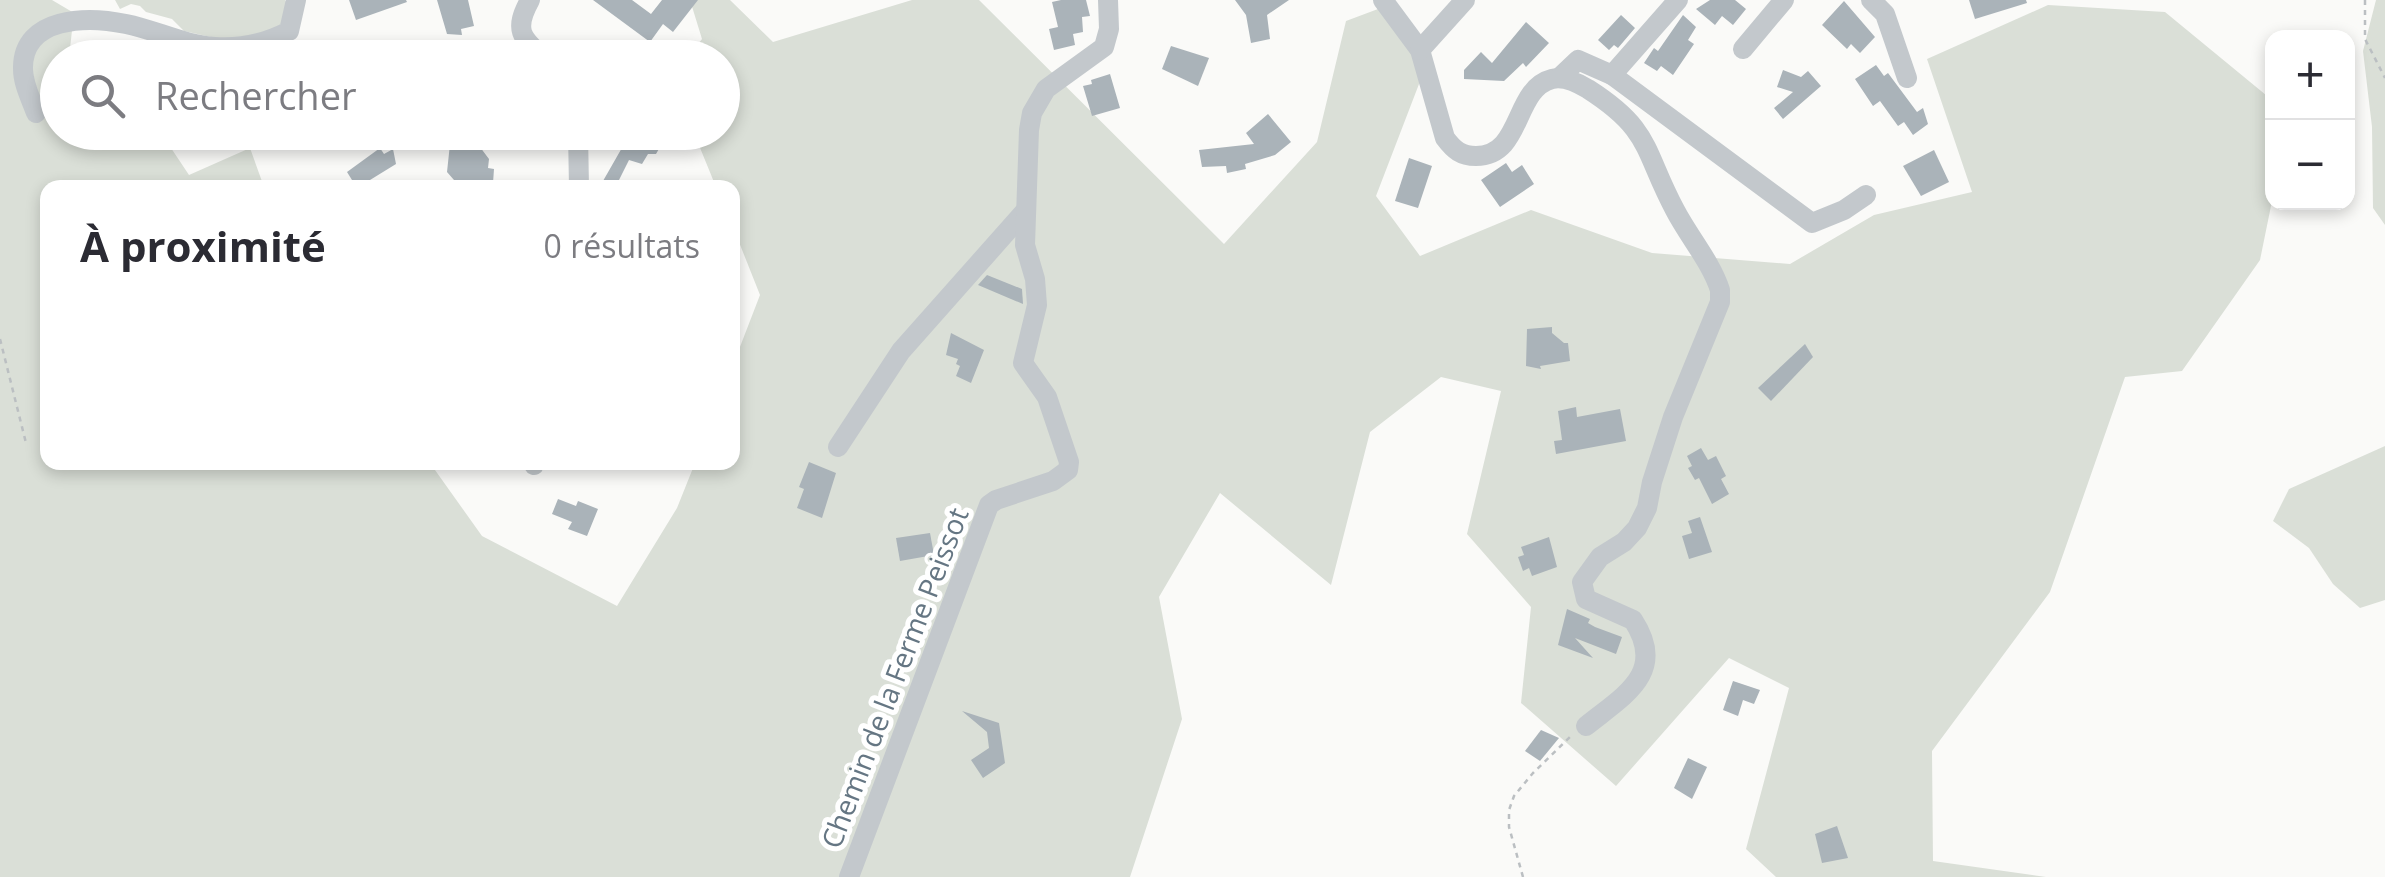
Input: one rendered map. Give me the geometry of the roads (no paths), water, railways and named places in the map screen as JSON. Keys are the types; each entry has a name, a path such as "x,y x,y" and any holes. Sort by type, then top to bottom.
{"street":[{"path":"271,40 289,31 296,0"},
{"path":"527,40 521,33 521,16 530,0"},
{"name":"Chemin de la Ferme Peissot","path":"848,877 989,505 1053,480 1068,470 1069,462 1047,397 1022,363 1037,305 1035,279 1025,245 1032,113 1046,89 1104,47 1109,29 1108,0"},
{"path":"1382,0 1420,50 1446,138 1453,150 1465,156 1488,155 1499,149 1510,138 1537,87 1549,80 1559,78 1579,84 1619,109 1648,148 1674,208 1720,290 1720,302 1673,417 1642,518 1624,542 1600,557 1582,582 1586,599 1633,620 1646,648 1642,673 1634,688 1586,726"},
{"path":"1420,50 1466,0"},
{"path":"1612,75 1678,0"},
{"path":"1743,49 1784,0"},
{"path":"1871,0 1885,14 1907,78"},
{"path":"36,114 26,86 25,52 36,34 83,19 126,24 180,40"},
{"path":"1559,78 1578,60 1612,75 1812,222 1844,210 1866,195"},
{"path":"578,150 579,180"},
{"path":"838,447 901,351 1026,210"}]}
